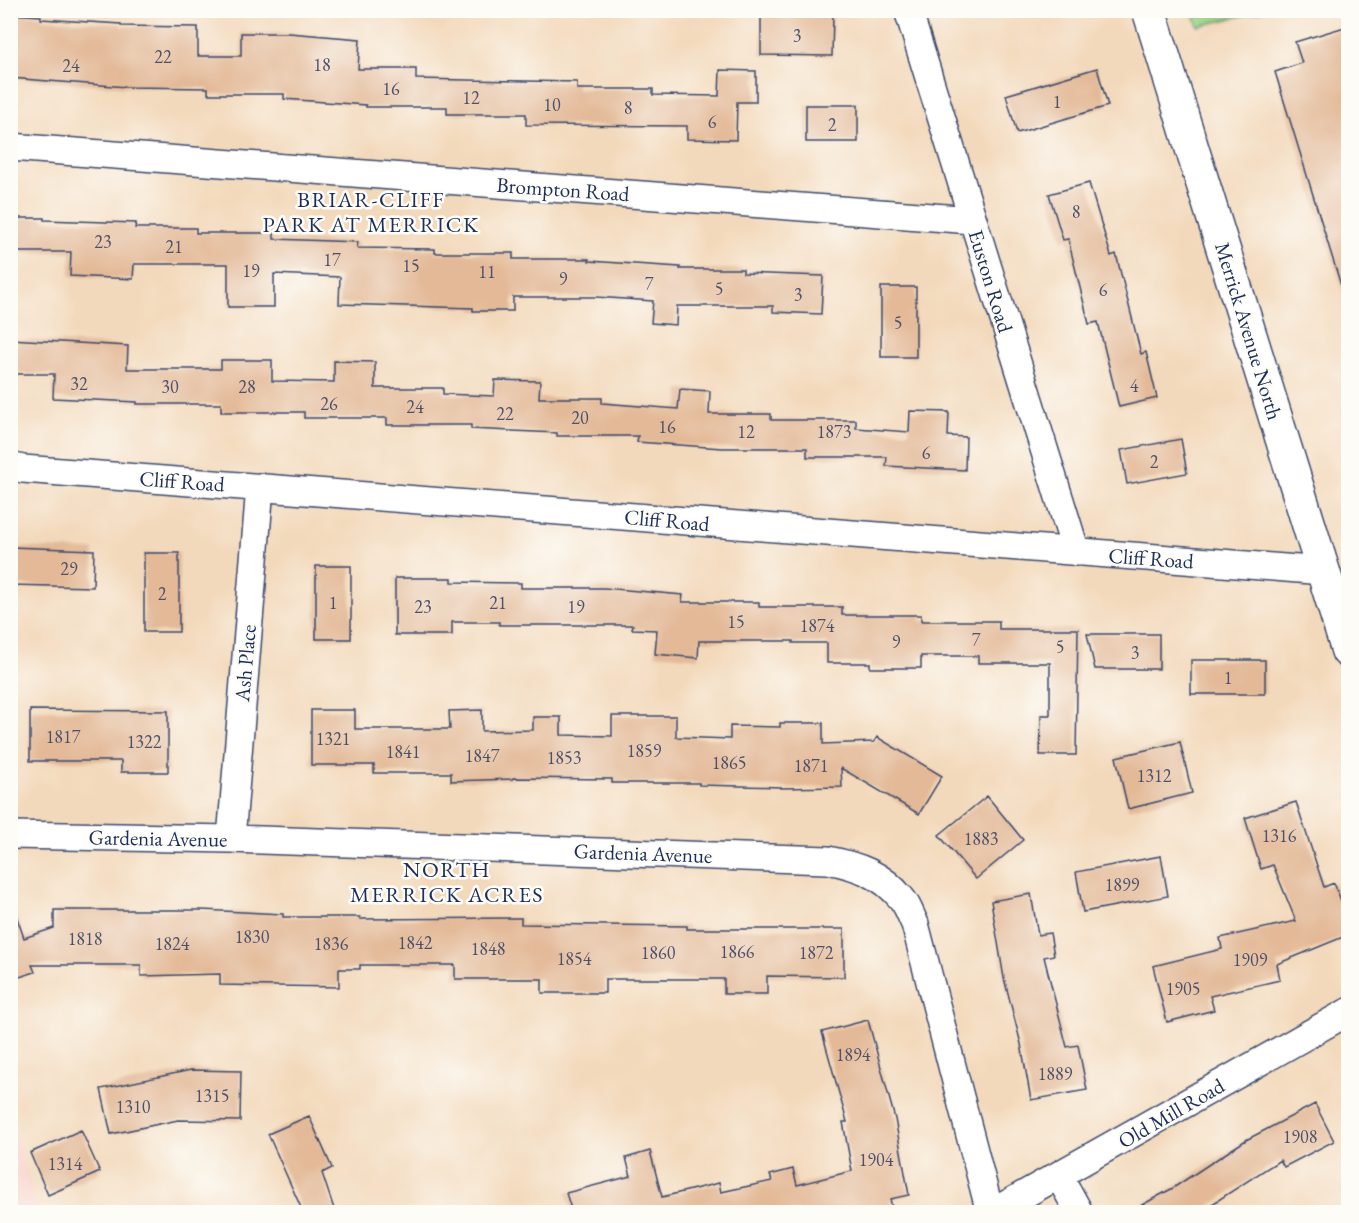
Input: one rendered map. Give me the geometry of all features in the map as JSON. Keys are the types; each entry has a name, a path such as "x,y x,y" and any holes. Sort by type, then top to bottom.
{"main road":[{"name":"Merrick Avenue North","path":"1149,10 1348,651"}],"street":[{"name":"Euston Road","path":"908,10 1076,552"},
{"name":"Brompton Road","path":"10,147 972,220"},
{"name":"Cliff Road","path":"10,466 23,469 1324,571"},
{"name":"Ash Place","path":"231,839 260,487"},
{"name":"Gardenia Avenue","path":"10,835 231,839 828,860 859,866 881,879 903,900 915,924 992,1212"},
{"name":"Old Mill Road","path":"992,1212 1348,1012"},
{"path":"1059,1176 1079,1212"}],"shaded area":[{"path":"11,1120 39,1212 11,1212"}],"green space":[{"path":"1193,10 1263,11 1198,26"}],"building":[{"path":"10,14 41,16 41,19 121,24 121,26 198,27 198,56 241,56 241,33 289,33 360,39 358,69 416,69 416,79 577,82 577,89 653,89 653,95 719,96 720,70 756,71 756,102 737,102 736,140 687,139 687,126 526,125 526,114 447,114 447,107 366,107 366,105 284,99 284,94 208,94 208,88 127,87 10,78"},
{"path":"761,14 833,15 832,56 761,55"},
{"path":"1348,26 1348,291 1343,292 1275,72 1302,63 1295,42"},
{"path":"1097,68 1108,106 1017,133 1006,95"},
{"path":"806,105 858,105 858,142 806,142"},
{"path":"1089,183 1111,256 1116,254 1141,354 1146,352 1157,398 1119,407 1098,322 1089,324 1068,239 1063,240 1049,194"},
{"path":"10,218 136,223 135,228 196,228 196,233 274,233 274,239 358,242 357,248 435,249 435,253 513,253 513,259 589,259 589,261 680,267 680,269 743,269 743,273 823,276 821,314 773,312 773,306 677,306 676,325 651,323 653,301 596,297 513,297 513,311 339,304 340,277 274,274 274,307 228,307 228,264 134,264 133,279 70,276 71,252 10,252"},
{"path":"881,287 916,287 916,357 881,357"},
{"path":"10,339 128,346 127,369 221,369 221,360 272,360 272,381 334,382 334,361 375,362 375,388 443,388 443,394 494,396 495,380 540,381 539,398 602,398 602,403 678,409 680,389 710,391 709,414 771,414 771,420 856,420 856,428 909,432 910,411 949,412 948,436 966,437 965,470 886,466 887,457 807,457 807,448 722,448 637,442 638,436 557,436 557,433 471,429 471,425 387,425 387,418 304,418 304,412 221,412 221,404 137,404 137,402 53,398 54,374 10,374"},
{"path":"1181,439 1187,473 1127,484 1121,450"},
{"path":"10,547 94,550 93,587 10,585"},
{"path":"144,553 179,553 179,632 144,632"},
{"path":"316,566 351,566 351,639 316,639"},
{"path":"395,578 452,578 452,582 521,583 521,588 604,588 683,595 682,602 759,602 759,607 842,607 842,615 921,615 921,621 999,621 999,629 1078,629 1076,755 1040,755 1041,715 1050,715 1050,663 978,663 978,656 921,656 921,668 870,668 870,663 827,663 827,643 793,643 793,641 699,641 698,658 655,654 657,630 632,629 633,625 499,625 499,622 452,622 452,635 395,635"},
{"path":"1087,634 1159,634 1159,669 1095,669"},
{"path":"1191,660 1265,660 1265,694 1191,694"},
{"path":"30,710 168,711 168,772 121,772 121,761 30,761"},
{"path":"311,710 355,710 355,729 450,729 449,711 482,710 482,731 533,730 533,717 561,717 561,735 612,736 612,716 676,716 676,737 730,739 730,726 780,727 780,723 823,723 823,744 874,742 877,737 942,776 919,814 841,768 842,787 781,788 699,785 699,783 612,783 612,779 513,778 451,781 451,773 374,773 374,765 311,765"},
{"path":"1180,742 1192,793 1128,809 1116,757"},
{"path":"987,796 1023,840 976,879 939,835"},
{"path":"1296,802 1324,887 1334,883 1348,918 1348,935 1277,964 1280,980 1210,996 1214,1010 1167,1022 1153,966 1222,949 1220,938 1296,921 1273,865 1261,869 1245,818"},
{"path":"1161,856 1168,896 1083,912 1076,872"},
{"path":"1031,894 1038,935 1050,933 1054,955 1044,957 1067,1047 1078,1045 1087,1090 1031,1100 1021,1044 1004,978 991,901"},
{"path":"54,910 202,910 283,914 283,917 360,917 360,919 521,918 521,924 687,926 687,929 844,929 844,977 767,976 767,994 724,994 724,979 605,979 605,993 542,993 542,979 455,979 455,965 360,965 360,969 339,969 339,987 220,985 220,974 141,976 141,965 32,965 35,972 10,980 10,913 15,912 24,938 54,928"},
{"path":"868,1020 895,1119 909,1195 890,1199 893,1212 572,1212 566,1193 631,1176 626,1158 650,1151 662,1197 719,1183 721,1192 772,1181 770,1175 793,1169 797,1185 852,1171 843,1122 847,1122 822,1032"},
{"path":"191,1070 241,1071 240,1121 178,1120 111,1134 101,1089"},
{"path":"1315,1104 1334,1141 1284,1167 1280,1160 1200,1212 1129,1212 1173,1188 1246,1140"},
{"path":"309,1116 332,1168 322,1173 335,1212 303,1212 268,1134"},
{"path":"81,1130 100,1172 48,1195 30,1153"}],"district":[{"name":"BRIAR-CLIFF PARK AT MERRICK","path":"371,212"},
{"name":"NORTH MERRICK ACRES","path":"447,882"}]}
